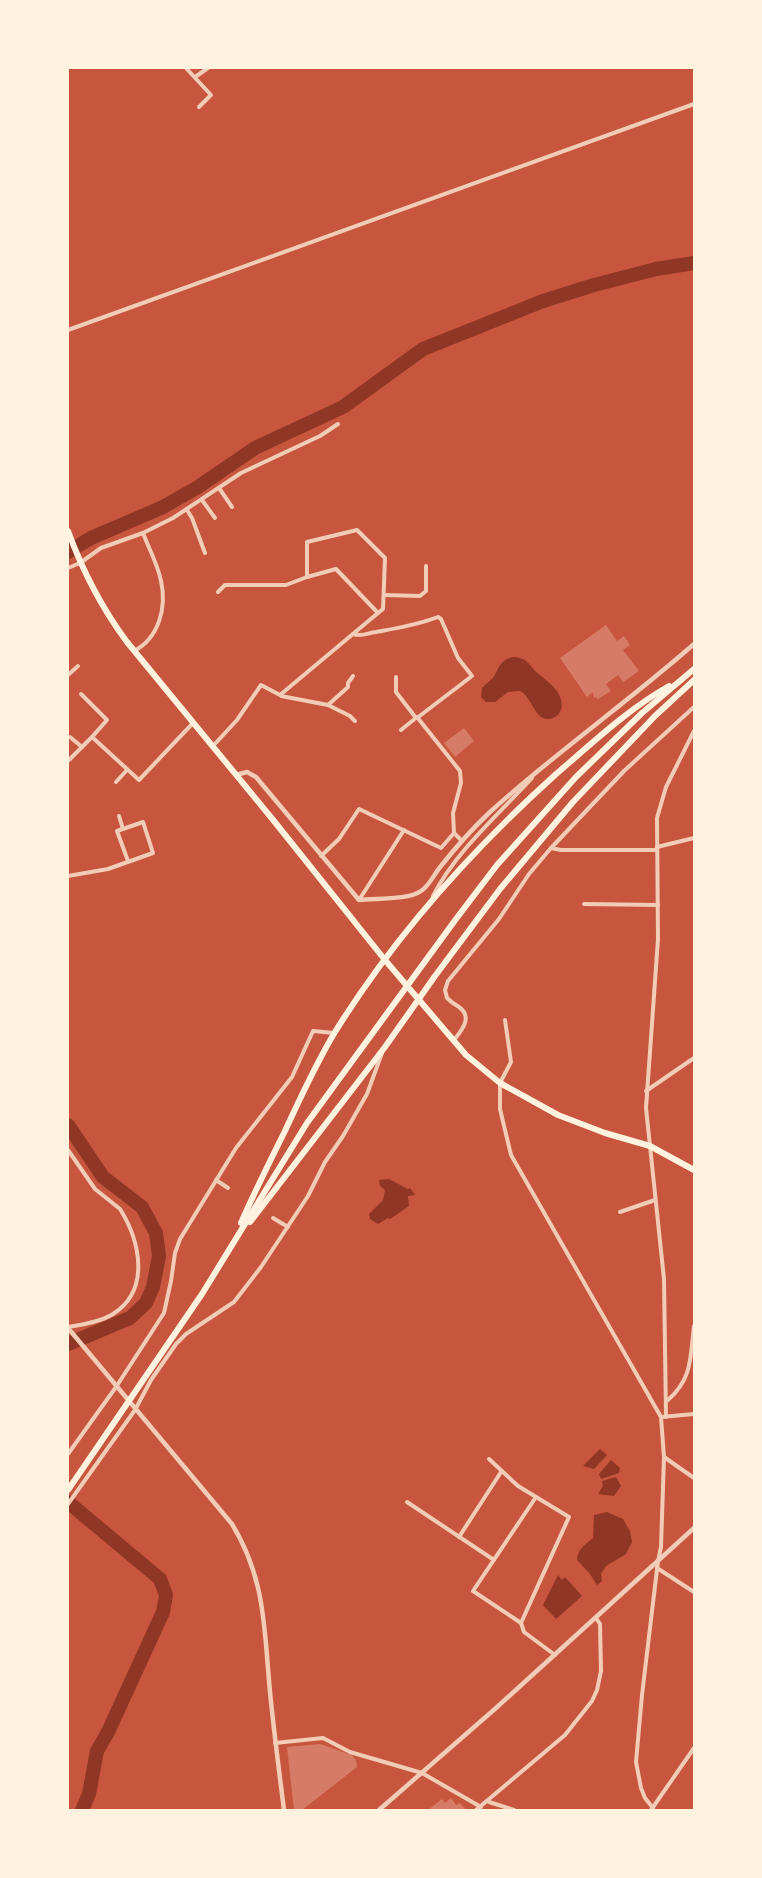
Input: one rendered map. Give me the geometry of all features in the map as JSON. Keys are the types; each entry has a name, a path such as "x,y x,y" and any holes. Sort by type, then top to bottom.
{"highway":[{"path":"68,531 90,586 108,617 385,960 453,1040 500,1083 558,1115 605,1133 650,1146 694,1170"},
{"path":"68,1490 202,1294 307,1123 417,969 497,865 540,814 612,742 694,669"},
{"path":"233,1244 318,1060 385,960 429,905 495,833 572,760 651,696 681,680"},
{"path":"233,1244 385,1047 500,889 561,816 655,716 694,680"}],"street":[{"path":"186,68 211,95 199,107"},
{"path":"195,77 208,68"},
{"path":"68,330 694,104"},
{"path":"68,568 101,549 143,533 186,510 249,469 320,436 338,424"},
{"path":"219,488 232,507"},
{"path":"202,500 215,518"},
{"path":"186,510 192,518 205,553"},
{"path":"280,695 383,609 385,558 357,530 307,542 307,577"},
{"path":"134,651 142,647 154,632 163,601 160,578 143,533"},
{"path":"384,595 420,596 426,591 426,566"},
{"path":"218,592 225,585 286,585 336,569 378,613"},
{"path":"353,634 360,636 407,627 438,617 441,619 458,658 472,676 401,730"},
{"path":"358,900 413,895 421,891 462,841 489,813 542,767 661,674 694,644"},
{"path":"68,675 78,666"},
{"path":"328,705 348,687 353,676"},
{"path":"396,677 396,692 460,771 461,783 453,813 454,833 462,841"},
{"path":"212,746 237,720 261,685 280,695 328,705 355,721"},
{"path":"69,760 107,720 81,694"},
{"path":"453,1040 465,1027 466,1018 460,1007 447,998 446,985 499,919 529,874 551,848 624,771 694,707"},
{"path":"92,737 139,780 193,723"},
{"path":"666,1417 664,1280 646,1090 658,939 657,818 666,788 694,730"},
{"path":"70,737 82,747"},
{"path":"429,905 441,881 459,858 542,767"},
{"path":"116,782 127,770"},
{"path":"236,775 247,772 256,777 358,900"},
{"path":"321,856 339,839 359,809 441,848 454,833"},
{"path":"119,816 123,829"},
{"path":"68,876 108,869 153,853 143,822 117,831 128,861"},
{"path":"358,900 404,830"},
{"path":"551,848 561,850 657,848 694,838"},
{"path":"584,903 658,905"},
{"path":"506,1020 511,1062 500,1083 500,1109 511,1155 661,1417 664,1457 661,1547 636,1762 641,1788 652,1809 694,1748"},
{"path":"68,1454 116,1387 164,1313 175,1253 180,1239 236,1148 291,1077 313,1031 334,1033"},
{"path":"68,1504 135,1410 150,1380 176,1344 186,1334 234,1302 246,1289 308,1196 325,1162 343,1136 367,1094 385,1047"},
{"path":"646,1090 694,1058"},
{"path":"68,1150 94,1189 123,1213 136,1242 139,1269 133,1292 114,1313 68,1328 232,1524 250,1561 261,1597 284,1810"},
{"path":"216,1180 228,1188"},
{"path":"620,1212 655,1200"},
{"path":"273,1218 288,1227"},
{"path":"667,1400 678,1391 688,1376 694,1326"},
{"path":"661,1417 694,1414"},
{"path":"664,1457 694,1478"},
{"path":"489,1459 518,1486 569,1517 520,1623"},
{"path":"459,1537 502,1472"},
{"path":"536,1497 473,1592 520,1623 524,1632 555,1655"},
{"path":"408,1502 494,1560"},
{"path":"379,1810 555,1655 694,1528"},
{"path":"657,1568 694,1592"},
{"path":"476,1810 565,1735 592,1701 601,1671 600,1624 596,1618"},
{"path":"275,1743 323,1738 350,1752 422,1773 481,1807"},
{"path":"488,1802 514,1810"}],"shaded area":[{"path":"513,657 526,661 556,690 562,706 557,716 542,718 520,691 508,692 495,702 486,702 481,697 482,688 493,678 500,665"},
{"path":"389,1179 410,1188 415,1195 408,1196 409,1206 378,1224 370,1219 369,1214 383,1200 385,1190 380,1186 379,1180"},
{"path":"600,1449 607,1455 594,1469 583,1466"},
{"path":"611,1460 620,1468 619,1473 601,1479 599,1474"},
{"path":"616,1477 621,1486 614,1496 598,1494 603,1486 602,1481"},
{"path":"607,1512 623,1519 630,1531 632,1542 626,1554 606,1566 601,1574 602,1581 597,1585 577,1560 577,1556 582,1547 593,1538 594,1515"},
{"path":"558,1575 562,1580 565,1577 582,1596 556,1619 543,1605"}],"building":[{"path":"606,625 617,641 624,636 630,645 623,650 639,671 623,682 618,675 606,684 611,691 598,699 594,698 593,692 587,697 560,658"},
{"path":"464,728 474,741 455,757 444,743"},
{"path":"320,1744 352,1755 357,1767 302,1810 294,1810 287,1747"},
{"path":"451,1798 456,1805 460,1803 465,1809 428,1810 442,1799 445,1803"}],"waterway":[{"path":"68,552 91,538 163,507 198,487 255,448 343,407 423,349 543,301 656,269 694,263"},
{"path":"68,1125 103,1177 142,1207 156,1233 159,1256 153,1287 146,1303 130,1318 68,1344"},
{"path":"68,1502 160,1579 166,1595 163,1612 97,1751 89,1794 82,1810"}]}
